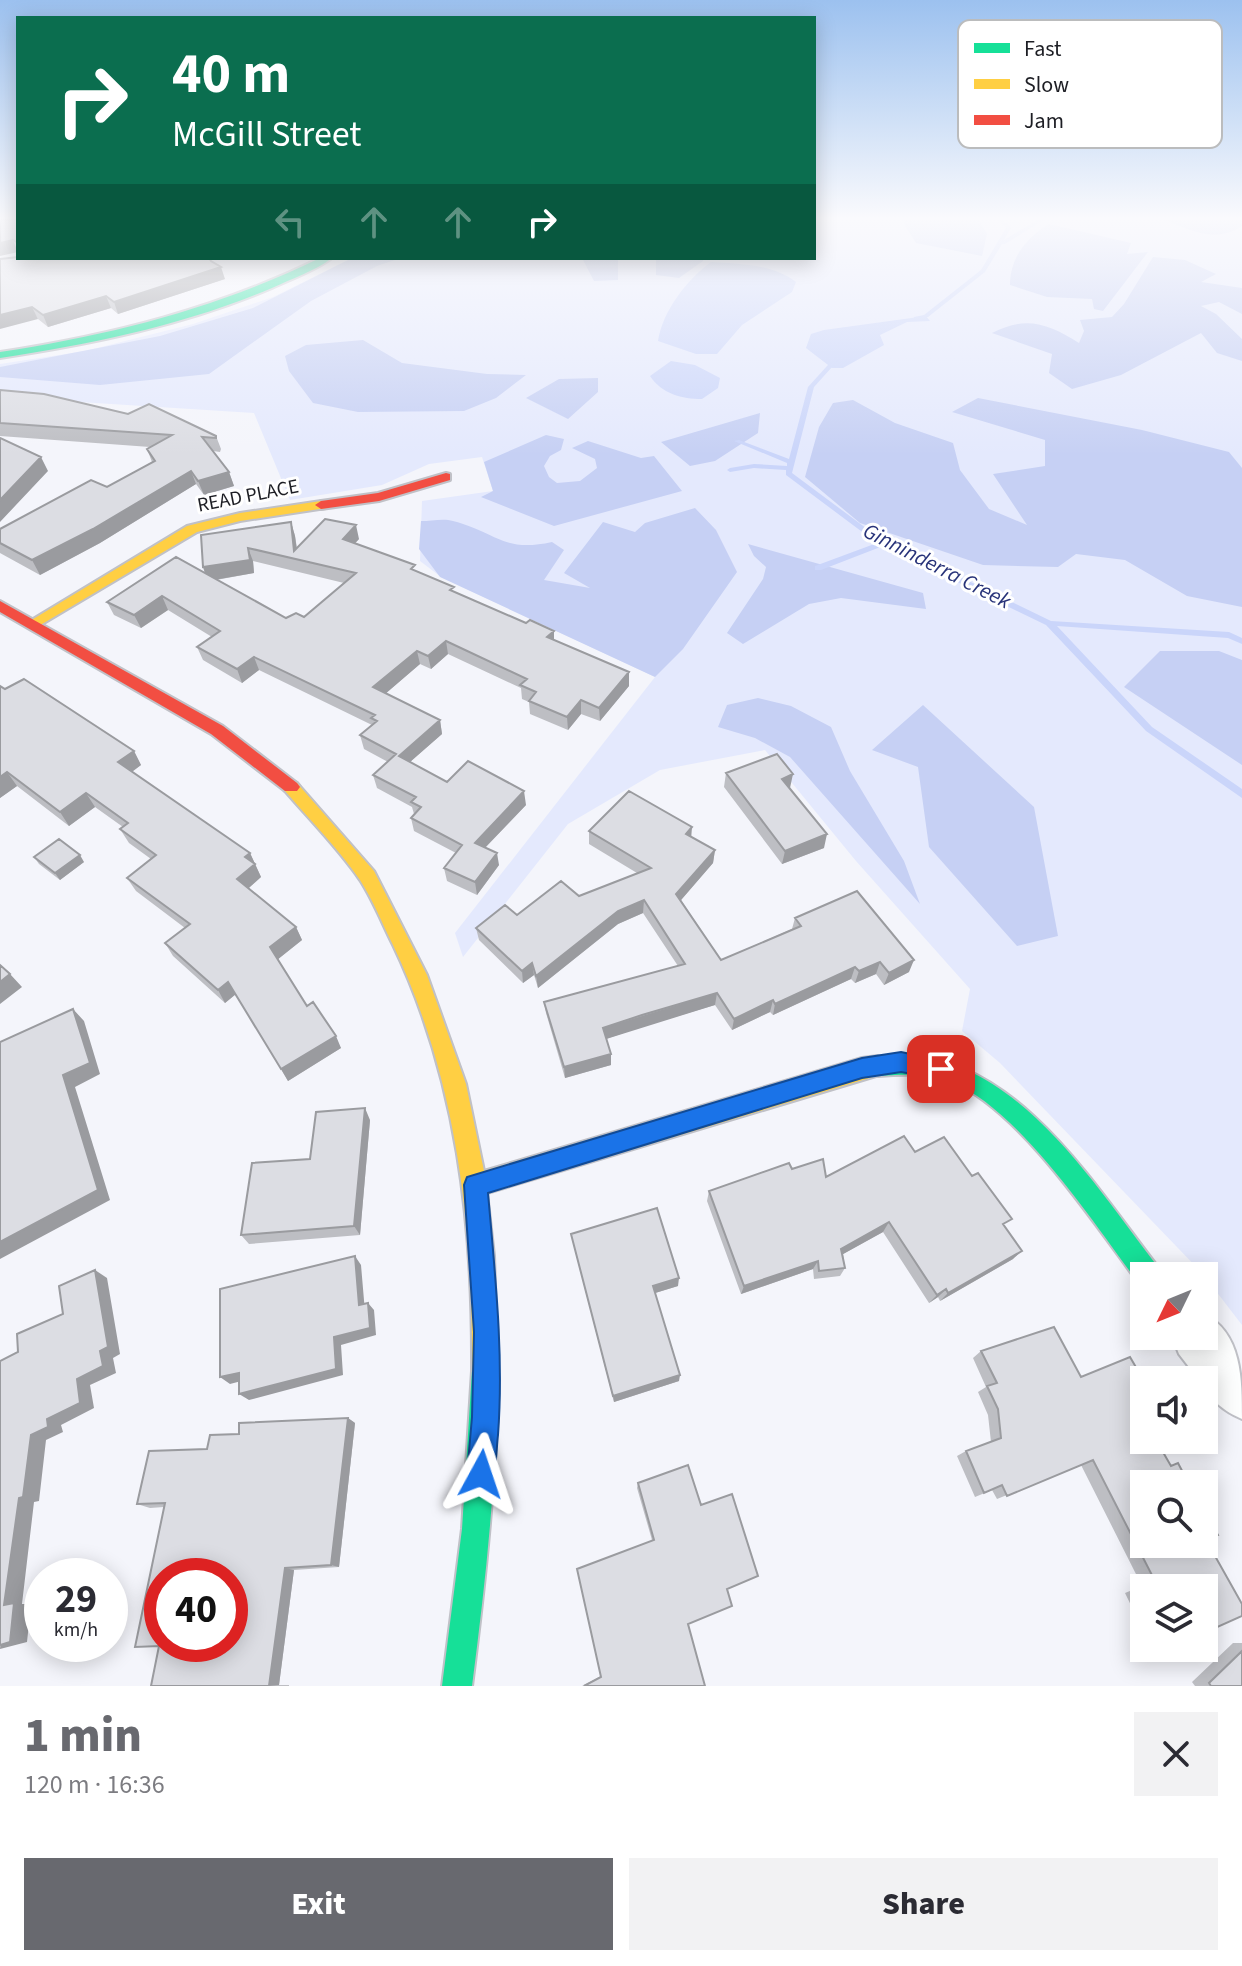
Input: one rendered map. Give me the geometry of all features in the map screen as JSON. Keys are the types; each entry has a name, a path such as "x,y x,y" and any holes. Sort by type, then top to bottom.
{"street":[{"path":"0,355 141,329 240,298"},
{"name":"READ PLACE","path":"32,624 192,529 240,517 379,497 446,477"},
{"path":"0,606 224,733 286,782 324,822 367,877 414,960 433,1005 450,1061 476,1185 487,1332 486,1417 468,1617 457,1686"},
{"path":"476,1185 862,1068 901,1062 921,1064 972,1080 1018,1113 1138,1262"},
{"path":"1208,1350 1242,1393"}],"shaded area":[{"path":"271,298 1242,298 1242,1325 1218,1294 1218,1262 1191,1262 1000,1063 962,1031 970,989 856,861 765,750 660,770 568,824 463,957 455,933 655,677 441,577 420,561 422,501 493,491 482,457 429,464 382,485 290,500 254,413 0,397 0,364 85,351 193,324"},
{"path":"273,298 317,298 209,374 100,385 0,377 0,367 160,336 253,308"},
{"path":"677,298 783,298 742,325 717,354 696,354 658,341"},
{"path":"1062,298 1113,298 1103,311 1094,309 1092,299"},
{"path":"1128,298 1242,298 1242,314 1219,302 1201,306 1216,314 1242,339 1242,361 1217,353 1201,333 1121,375 1072,389 1049,373 1052,354 992,333 1016,324 1037,324 1079,343 1084,331 1080,320 1112,317"},
{"path":"926,316 930,321 907,322 880,335 884,345 843,368 832,368 806,348 811,334 824,330"},
{"path":"363,340 402,363 487,374 526,375 496,398 464,411 358,412 313,403 289,371 285,356 306,345"},
{"path":"671,361 695,365 720,378 718,388 702,399 666,391 650,376"},
{"path":"598,378 598,392 568,419 526,398 559,379"},
{"path":"978,398 1142,430 1229,452 1242,468 1242,607 1187,596 1125,560 1076,554 1058,567 983,565 860,523 805,477 819,427 833,403 853,400 895,423 953,443 960,470 989,509 1027,525 993,474 1045,466 1045,440 952,412"},
{"path":"760,413 758,433 715,461 690,466 661,442"},
{"path":"546,435 564,439 561,450 550,456 544,466 549,477 557,483 580,481 597,468 595,459 572,448 588,441 641,458 654,456 682,491 554,526 481,497 493,491 484,462"},
{"path":"695,508 716,530 737,572 683,649 655,677 440,577 419,549 421,521 437,520 449,520 510,543 535,545 552,542 564,550 544,580 590,588 564,573 603,522 635,532 645,523"},
{"path":"748,544 923,593 926,609 841,598 809,604 743,644 727,633 763,579 766,567 754,556"},
{"path":"1160,651 1219,651 1242,660 1242,765 1124,687"},
{"path":"758,698 791,706 831,727 850,771 904,861 920,904 790,757 755,738 718,727 727,705"},
{"path":"923,705 1034,807 1058,936 1017,946 929,847 918,767 872,750"}],"building":[{"path":"0,298 100,298 43,315 32,307 0,315"},
{"path":"108,298 127,298 114,302"},
{"path":"0,390 44,394 128,414 149,404 216,436 202,437 229,472 198,481 191,471 93,529 32,560 0,543 0,529 91,480 107,487 155,461 147,449 172,435 0,423"},
{"path":"0,438 41,457 0,500"},
{"path":"325,519 356,525 343,539 415,565 411,569 454,587 450,590 526,623 530,620 554,631 547,637 629,672 599,708 581,700 567,717 529,701 536,692 520,685 527,679 446,641 428,656 417,651 373,687 440,720 399,756 447,782 468,761 524,791 475,843 497,853 475,882 444,868 462,845 411,818 421,807 411,802 416,797 373,775 396,754 360,735 377,721 371,718 375,715 254,657 237,669 197,647 220,631 162,596 134,615 107,602 176,557 286,618 296,613 304,617 356,573 248,548 250,560 203,567 201,535 291,522 294,551"},
{"path":"24,679 134,751 118,762 250,853 245,857 255,864 237,879 296,927 270,947 307,1006 313,1002 336,1036 281,1069 228,982 218,990 165,943 190,924 127,878 156,855 120,829 128,823 86,793 60,812 7,772 0,777 0,686 5,689"},
{"path":"777,754 793,774 782,779 827,834 785,851 726,773"},
{"path":"629,791 692,827 686,834 715,850 676,894 721,960 801,926 795,918 857,891 914,960 889,973 880,962 859,971 855,967 775,1004 773,1000 734,1019 717,993 642,1015 603,1028 611,1054 564,1067 544,1002 685,964 644,900 618,911 536,976 532,963 522,971 476,928 505,905 517,915 561,881 579,896 651,868 589,831"},
{"path":"59,839 80,855 55,873 34,857"},
{"path":"0,965 10,974 0,982"},
{"path":"73,1009 90,1063 63,1075 98,1190 0,1242 0,1042"},
{"path":"365,1108 354,1226 241,1235 252,1163 310,1159 316,1112"},
{"path":"904,1136 915,1152 944,1137 972,1176 978,1173 1012,1219 1003,1224 1022,1251 948,1293 946,1289 937,1295 889,1222 841,1249 845,1268 819,1271 818,1261 744,1286 709,1191 789,1163 792,1169 823,1159 826,1177"},
{"path":"657,1208 679,1278 653,1286 680,1375 613,1396 571,1234"},
{"path":"355,1256 359,1305 368,1303 370,1328 334,1337 336,1369 239,1394 239,1373 220,1377 220,1289"},
{"path":"95,1270 108,1347 100,1351 103,1366 77,1379 80,1403 47,1419 48,1427 31,1435 4,1605 14,1603 10,1642 0,1645 0,1361 18,1352 17,1334 63,1314 59,1286"},
{"path":"1054,1327 1081,1377 1130,1357 1135,1366 1130,1366 1130,1454 1164,1454 1171,1466 1178,1463 1182,1470 1130,1470 1130,1532 1093,1460 1007,1496 1002,1485 984,1493 966,1451 1001,1438 998,1409 987,1386 997,1383 981,1351"},
{"path":"348,1418 331,1565 285,1568 269,1686 151,1686 156,1662 248,1662 248,1558 154,1558 165,1503 137,1504 149,1451 207,1449 210,1435 239,1434 239,1423"},
{"path":"688,1465 701,1505 732,1494 758,1576 727,1589 732,1606 688,1624 705,1686 584,1686 601,1677 577,1569 654,1540 638,1483"},
{"path":"1143,1558 1216,1558 1242,1604 1242,1616 1218,1627 1218,1574 1151,1574"},
{"path":"144,1604 144,1647 135,1647"},
{"path":"1242,1651 1242,1686 1211,1686 1209,1683"}],"waterway":[{"name":"Ginninderra Creek","path":"916,318 926,316 949,298"},
{"name":"Ginninderra Creek","path":"790,468 811,387 839,356"},
{"path":"737,441 791,462"},
{"path":"730,470 754,466 790,468"},
{"name":"Ginninderra Creek","path":"790,468 788,474 884,543"},
{"path":"818,568 884,543"},
{"name":"Ginninderra Creek","path":"884,543 1049,623"},
{"name":"Ginninderra Creek","path":"1049,623 1229,635 1242,641"},
{"path":"1049,623 1149,729 1242,794"}],"traffic: fast":[{"path":"0,355 127,332 239,298"},
{"path":"878,1066 908,1065 937,1069 957,1074 982,1087 1008,1108 1060,1163 1138,1262"},
{"path":"457,1686 476,1529 485,1371"}],"traffic: slow":[{"path":"32,624 192,529 240,517 321,505"},
{"path":"291,787 346,849 371,883 417,975 438,1029 455,1084 476,1198 482,1256 485,1371"},
{"path":"476,1185 862,1068 878,1066"}],"traffic: jam":[{"path":"321,505 379,497 446,477"},
{"path":"0,606 217,730 291,787"}],"route":[{"path":"481,1474 486,1417 487,1332 476,1185 862,1068 901,1062 941,1069"}]}
